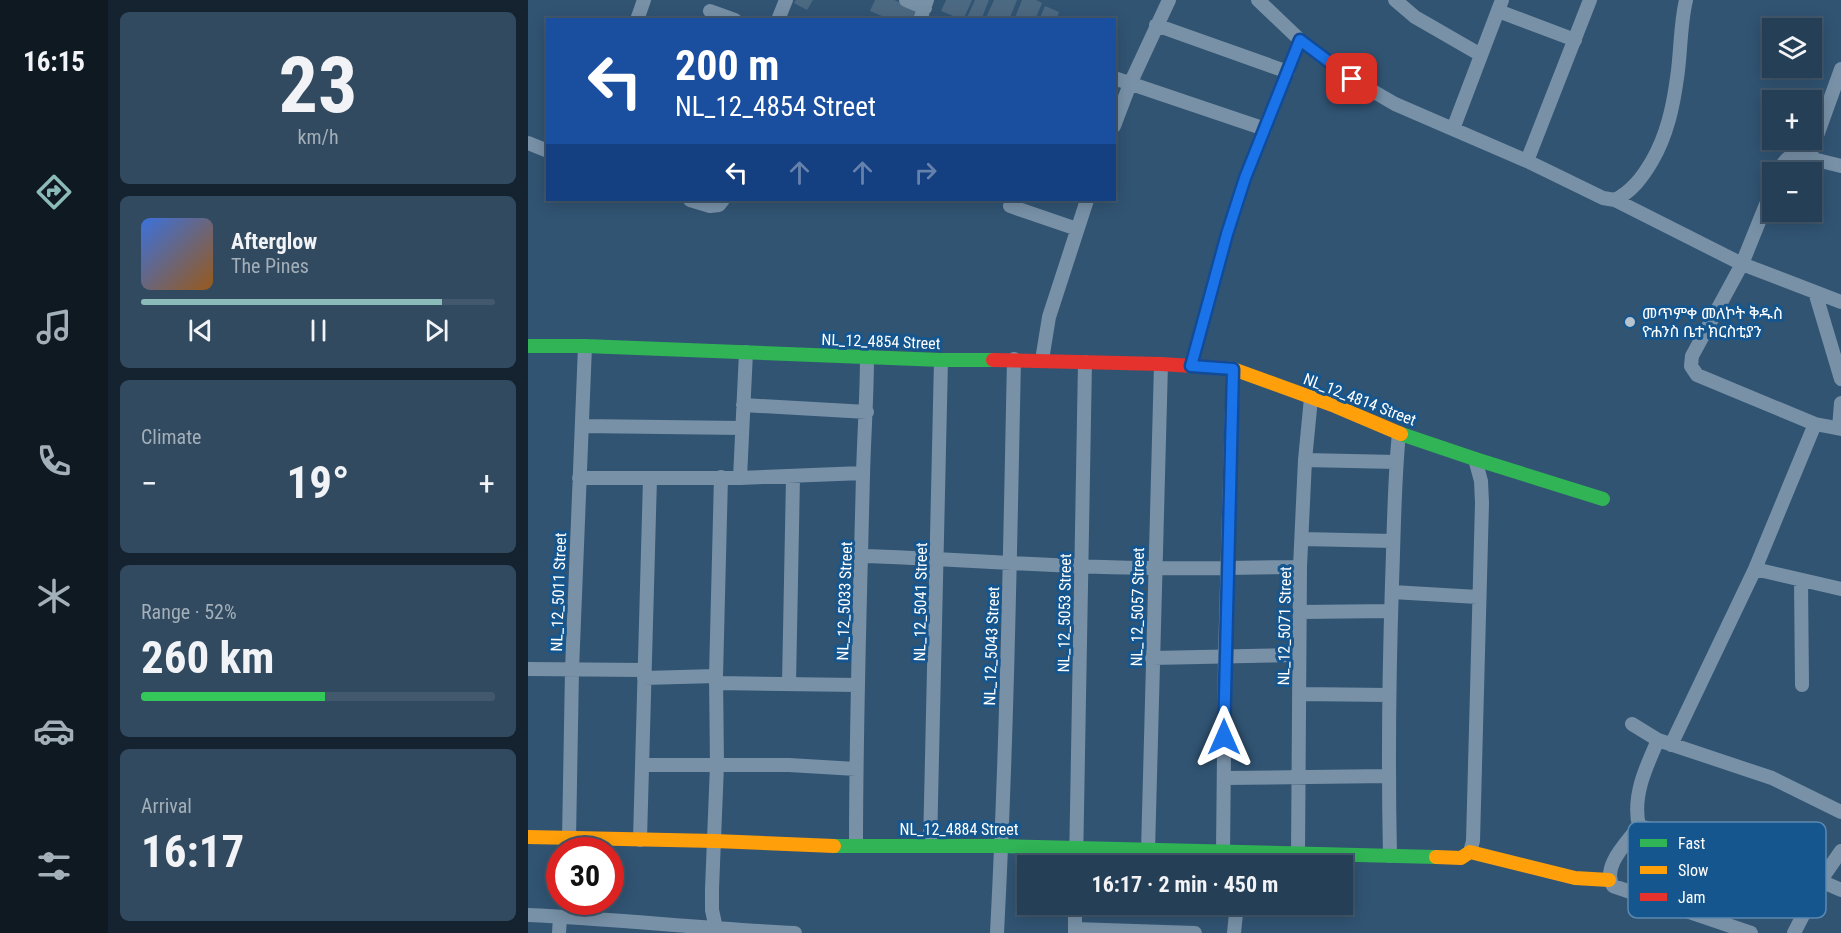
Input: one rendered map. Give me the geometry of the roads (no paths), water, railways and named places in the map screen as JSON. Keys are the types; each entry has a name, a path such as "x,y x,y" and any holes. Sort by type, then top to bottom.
{"street":[{"path":"638,18 644,0"},
{"path":"779,18 786,0"},
{"path":"906,0 924,9"},
{"path":"1116,121 1130,84 1169,0"},
{"path":"1527,161 1590,0"},
{"path":"1614,200 1626,194 1643,176 1658,151 1668,127 1677,77 1686,0"},
{"path":"1402,2 1415,17 1481,55"},
{"path":"1266,3 1300,40 1352,79 1395,104 1527,161 1603,198 1614,200 1742,264 1841,302"},
{"path":"1453,129 1500,5 1575,40"},
{"path":"710,10 730,18"},
{"path":"1156,25 1288,72"},
{"path":"1191,366 1227,234 1245,178 1300,40"},
{"path":"1809,158 1841,69"},
{"path":"1116,79 1265,129"},
{"path":"528,143 546,150"},
{"path":"1784,162 1796,155 1841,166"},
{"path":"693,201 710,206 721,202"},
{"path":"1042,360 1049,317 1088,201"},
{"path":"1010,206 1077,229"},
{"path":"1762,214 1742,264 1692,356 1691,366 1697,375 1815,424 1840,429 1841,403"},
{"path":"1815,292 1841,379"},
{"name":"NL_12_4854 Street","path":"528,346 585,346 941,360 1014,359 1233,369"},
{"name":"NL_12_5011 Street","path":"569,837 572,670 585,346"},
{"path":"740,478 746,352"},
{"name":"NL_12_5033 Street","path":"856,846 867,356"},
{"name":"NL_12_5043 Street","path":"997,933 1010,564 1014,359"},
{"name":"NL_12_5041 Street","path":"930,846 941,360"},
{"name":"NL_12_5053 Street","path":"1076,855 1085,362"},
{"name":"NL_12_5057 Street","path":"1148,851 1161,364"},
{"path":"1223,852 1225,656 1233,369"},
{"name":"NL_12_4814 Street","path":"1233,369 1335,406 1399,433 1603,499"},
{"name":"NL_12_5071 Street","path":"1298,854 1300,567 1305,460 1311,398"},
{"path":"743,405 867,412"},
{"path":"1639,822 1636,814 1637,799 1642,778 1665,743 1755,569 1815,424"},
{"path":"582,426 742,428"},
{"path":"1390,856 1389,695 1396,462 1399,433"},
{"path":"1475,459 1481,481 1482,503 1473,841 1470,852 1575,878 1610,880"},
{"path":"1305,460 1396,462"},
{"path":"579,478 740,478 863,473"},
{"path":"717,931 712,910 717,765 716,680 721,477"},
{"path":"789,684 793,477"},
{"path":"640,840 650,478"},
{"path":"1302,539 1393,541"},
{"path":"862,556 938,558 1010,564 1155,568 1300,567"},
{"path":"1755,569 1841,589"},
{"path":"1801,580 1802,685"},
{"path":"1392,592 1478,597"},
{"path":"1301,612 1391,612"},
{"path":"1152,658 1299,655"},
{"path":"528,669 789,684 858,685"},
{"path":"1300,694 1389,695"},
{"path":"1632,724 1665,743 1772,778 1841,812"},
{"path":"643,765 789,765 856,769"},
{"path":"1224,778 1388,776"},
{"name":"NL_12_4884 Street","path":"528,837 546,838"},
{"name":"NL_12_4884 Street","path":"624,840 821,846 1001,846 1223,852 1231,855"},
{"path":"1628,841 1612,862 1609,872 1613,886 1628,892"},
{"path":"1826,872 1841,850"},
{"name":"NL_12_4884 Street","path":"1287,855 1461,858 1470,852"},
{"path":"1826,882 1841,890"},
{"path":"528,915 616,920 717,931 795,933"},
{"path":"1075,915 1075,931 1195,933"},
{"path":"1234,933 1236,915"},
{"path":"560,917 560,933"},
{"path":"1705,918 1750,933"},
{"path":"1794,933 1802,918"}],"place":[{"name":"መጥምቀ መለኮት ቅዱስ ዮሐንስ ቤተ ክርስቲያን","path":"1630,322"}]}
